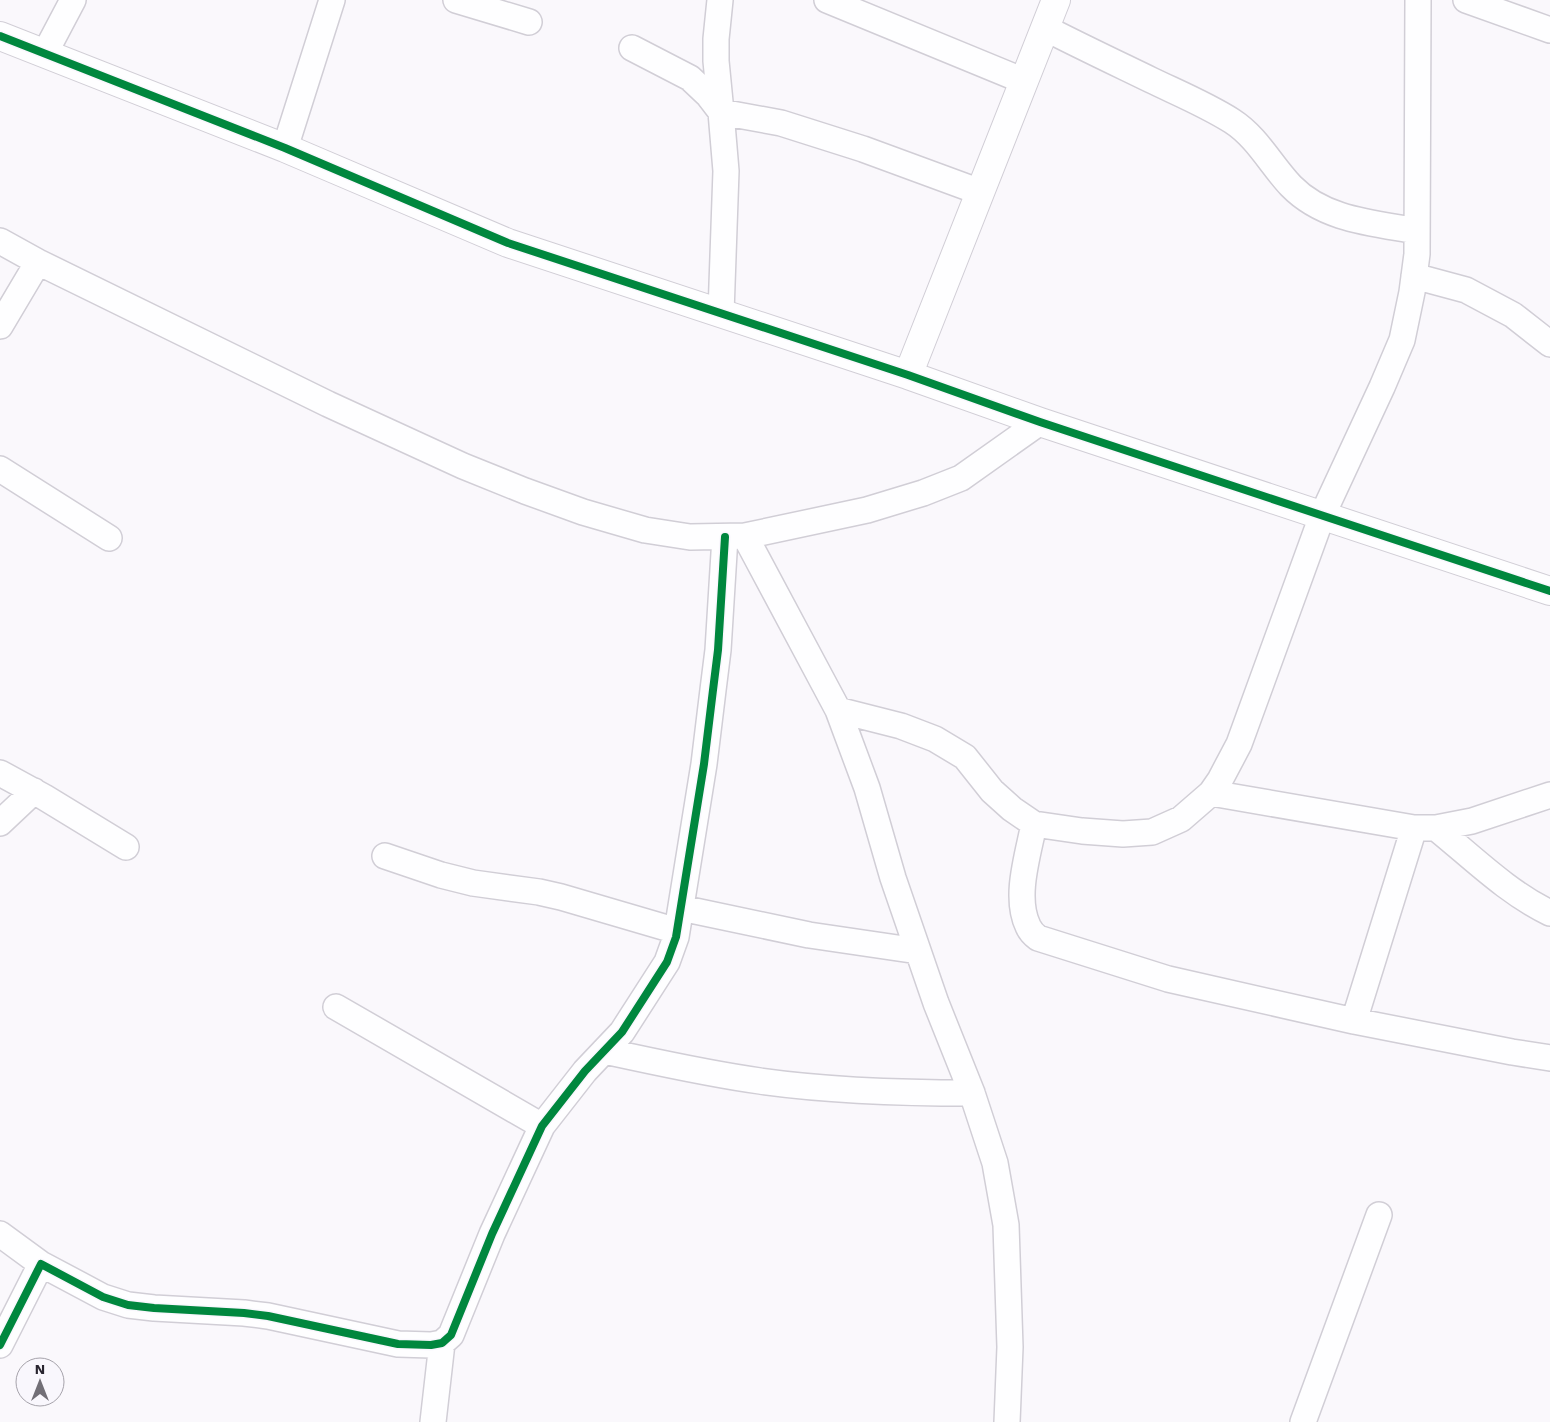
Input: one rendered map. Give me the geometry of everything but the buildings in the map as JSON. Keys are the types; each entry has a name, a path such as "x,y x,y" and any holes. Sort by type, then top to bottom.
{"street":[{"path":"45,53 73,0"},
{"path":"285,148 332,0"},
{"path":"456,0 529,22"},
{"path":"720,0 716,61 725,143 726,171 721,313"},
{"path":"827,0 1024,81"},
{"path":"908,375 1056,0"},
{"path":"838,710 901,726 935,739 965,758 992,791 1012,809 1034,824 1082,831 1123,834 1152,832 1181,819 1210,793 1220,780 1239,744 1322,516 1402,340 1414,276 1416,254 1418,0"},
{"path":"1466,0 1550,30"},
{"path":"1045,28 1200,103 1234,122 1250,135 1292,187 1307,200 1322,209 1342,217 1417,231"},
{"path":"0,36 285,148 508,243 908,375 1040,422 1550,591"},
{"path":"632,48 690,78 708,95 721,112 781,123 863,149 980,192"},
{"path":"0,241 38,262 328,404 463,466 583,512 645,530 690,537 735,536 867,510 961,478 1040,422"},
{"path":"0,326 38,262"},
{"path":"1414,276 1466,290 1513,315 1550,344"},
{"path":"0,469 109,538"},
{"path":"735,536 838,710 867,788 893,878 936,1003 972,1093 995,1163 1006,1225 1010,1347 1008,1422"},
{"path":"0,1234 41,1264 103,1297 128,1304 154,1308 268,1316 398,1344 417,1346 442,1343 451,1335 492,1234 542,1126 586,1071 622,1032 667,962 679,919 704,764 735,536"},
{"path":"0,773 34,791 126,848"},
{"path":"0,824 34,791"},
{"path":"1210,793 1425,828 1472,821 1550,795"},
{"path":"1034,824 1022,886 1022,903 1028,928 1038,938 1168,979 1354,1021 1550,1058"},
{"path":"1425,828 1525,899 1550,913"},
{"path":"1354,1021 1425,828"},
{"path":"385,856 441,875 474,883 561,896 679,919 918,951"},
{"path":"336,1007 542,1126"},
{"path":"604,1052 759,1081 830,1089 897,1093 972,1093"},
{"path":"1303,1422 1379,1215"},
{"path":"0,1345 41,1264"},
{"path":"433,1422 442,1343"}],"cycle path":[{"path":"0,36 285,148 508,243 908,375 1040,422 1550,591"},
{"path":"0,1345 41,1264 103,1297 128,1305 268,1316 398,1344 431,1345 442,1343 451,1335 492,1234 542,1126 585,1071 622,1032 667,962 676,937 704,764 718,650 725,537"}]}
